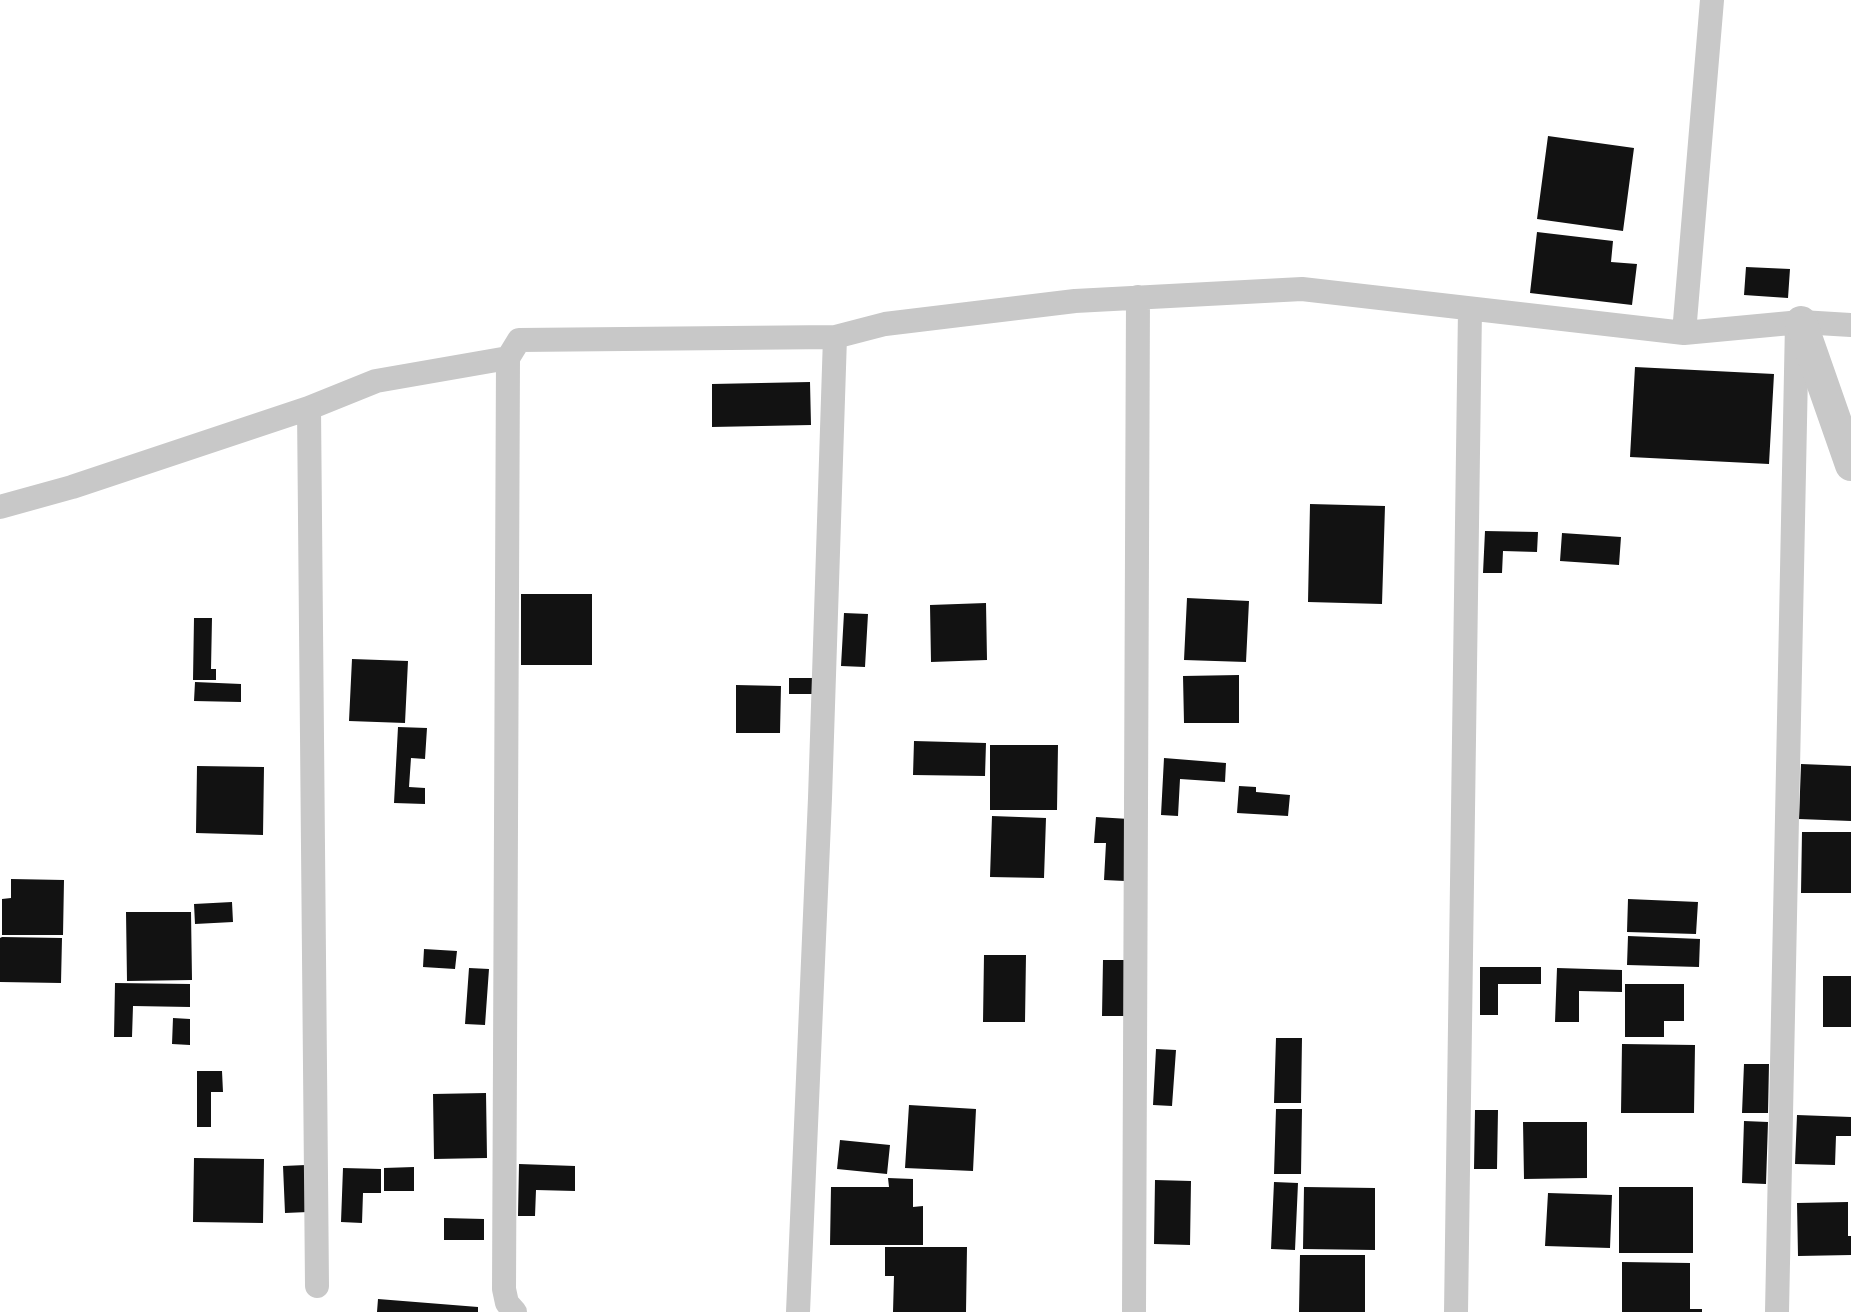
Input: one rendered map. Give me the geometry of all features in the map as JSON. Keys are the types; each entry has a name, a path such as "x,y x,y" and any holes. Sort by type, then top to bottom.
{"street":[{"path":"1684,333 1712,0"},
{"path":"515,1312 507,1303 504,1289 508,358 519,340 835,337 885,324 1075,301 1301,289 1684,333 1799,322 1851,325"},
{"path":"1134,1312 1138,297"},
{"path":"1456,1312 1470,309"},
{"path":"1799,322 1851,466"},
{"path":"1777,1312 1799,322"},
{"path":"798,1312 820,798 835,337"},
{"path":"0,507 72,487 309,408 376,381 508,358"},
{"path":"309,408 317,1286"}],"building":[{"path":"1548,136 1634,148 1623,231 1537,219"},
{"path":"1537,232 1613,241 1611,262 1637,264 1632,305 1530,293"},
{"path":"1746,267 1790,269 1788,298 1744,295"},
{"path":"1635,367 1774,374 1769,464 1630,457"},
{"path":"810,382 811,425 712,427 712,384"},
{"path":"1310,504 1385,506 1382,604 1308,602"},
{"path":"1485,531 1538,532 1537,552 1503,551 1502,573 1483,573"},
{"path":"1562,533 1621,537 1619,565 1560,561"},
{"path":"521,594 592,594 592,665 521,665"},
{"path":"1187,598 1249,601 1246,662 1184,660"},
{"path":"986,603 987,660 931,662 930,605"},
{"path":"844,613 868,614 865,667 841,666"},
{"path":"194,618 212,618 211,669 216,669 216,680 193,680"},
{"path":"352,659 408,661 405,723 349,721"},
{"path":"1239,675 1239,723 1184,723 1183,676"},
{"path":"789,678 815,678 815,694 789,694"},
{"path":"195,682 241,684 241,702 194,701"},
{"path":"736,685 781,686 780,733 736,733"},
{"path":"398,727 427,728 425,759 411,758 409,787 425,788 425,804 394,803"},
{"path":"914,741 986,743 985,776 913,775"},
{"path":"990,745 1058,745 1057,810 990,810"},
{"path":"1164,758 1226,763 1225,782 1180,779 1178,816 1161,815"},
{"path":"1801,764 1851,766 1851,821 1799,819"},
{"path":"197,766 264,767 263,835 196,833"},
{"path":"1239,786 1256,787 1256,792 1290,795 1288,816 1237,813"},
{"path":"992,816 1046,818 1044,878 990,877"},
{"path":"1096,817 1129,819 1125,881 1104,880 1106,843 1094,843"},
{"path":"1802,832 1851,832 1851,893 1801,893"},
{"path":"11,879 64,880 63,935 2,935 2,899 11,898"},
{"path":"1628,899 1698,902 1696,934 1627,932"},
{"path":"232,902 233,922 195,924 194,904"},
{"path":"126,912 191,912 192,980 127,981"},
{"path":"1628,936 1700,939 1699,967 1627,965"},
{"path":"2,937 62,938 61,983 0,982"},
{"path":"424,949 457,951 455,969 423,967"},
{"path":"984,955 1026,955 1025,1022 983,1022"},
{"path":"1103,960 1125,960 1125,1016 1102,1016"},
{"path":"1480,967 1541,967 1541,984 1498,984 1498,1015 1480,1015"},
{"path":"469,968 489,969 485,1025 465,1024"},
{"path":"1557,968 1622,970 1622,992 1579,991 1579,1022 1555,1022"},
{"path":"1823,976 1851,976 1851,1027 1823,1027"},
{"path":"115,983 190,984 190,1007 133,1006 132,1037 114,1037"},
{"path":"1625,984 1684,984 1684,1021 1664,1021 1664,1037 1625,1037"},
{"path":"173,1018 190,1019 190,1045 172,1044"},
{"path":"1276,1038 1302,1038 1301,1103 1274,1103"},
{"path":"1622,1044 1695,1045 1694,1113 1621,1113"},
{"path":"1156,1049 1176,1050 1172,1106 1153,1105"},
{"path":"1744,1064 1769,1064 1768,1113 1742,1113"},
{"path":"197,1071 222,1071 223,1092 211,1092 211,1127 197,1127"},
{"path":"486,1093 487,1158 434,1159 433,1094"},
{"path":"909,1105 976,1109 973,1171 905,1168"},
{"path":"1276,1109 1302,1109 1301,1174 1274,1174"},
{"path":"1475,1110 1498,1110 1497,1169 1474,1169"},
{"path":"1797,1115 1851,1117 1851,1136 1836,1136 1835,1165 1795,1164"},
{"path":"1744,1121 1768,1122 1766,1184 1742,1183"},
{"path":"1523,1122 1587,1122 1587,1178 1524,1179"},
{"path":"840,1140 890,1145 887,1174 837,1169"},
{"path":"194,1158 264,1159 263,1223 193,1222"},
{"path":"519,1164 575,1166 575,1191 536,1190 535,1216 518,1216"},
{"path":"306,1165 308,1212 285,1213 283,1166"},
{"path":"414,1167 414,1191 384,1191 384,1168"},
{"path":"343,1168 381,1169 381,1193 363,1193 362,1223 341,1222"},
{"path":"888,1178 913,1179 913,1207 923,1206 923,1245 830,1245 831,1187 889,1187"},
{"path":"1155,1180 1191,1181 1190,1245 1154,1244"},
{"path":"1274,1182 1298,1183 1295,1250 1271,1249"},
{"path":"1304,1187 1375,1188 1375,1250 1303,1249"},
{"path":"1619,1187 1693,1187 1693,1253 1619,1253"},
{"path":"1548,1193 1612,1195 1610,1248 1545,1246"},
{"path":"1848,1202 1851,1255 1798,1256 1797,1203"},
{"path":"444,1218 484,1219 484,1240 444,1240"},
{"path":"885,1247 967,1247 966,1312 893,1312 894,1276 885,1276"},
{"path":"1300,1255 1365,1255 1365,1312 1299,1312"},
{"path":"1622,1262 1690,1263 1690,1309 1702,1309 1702,1312 1622,1312"},
{"path":"378,1299 478,1307 478,1312 377,1312"}]}
